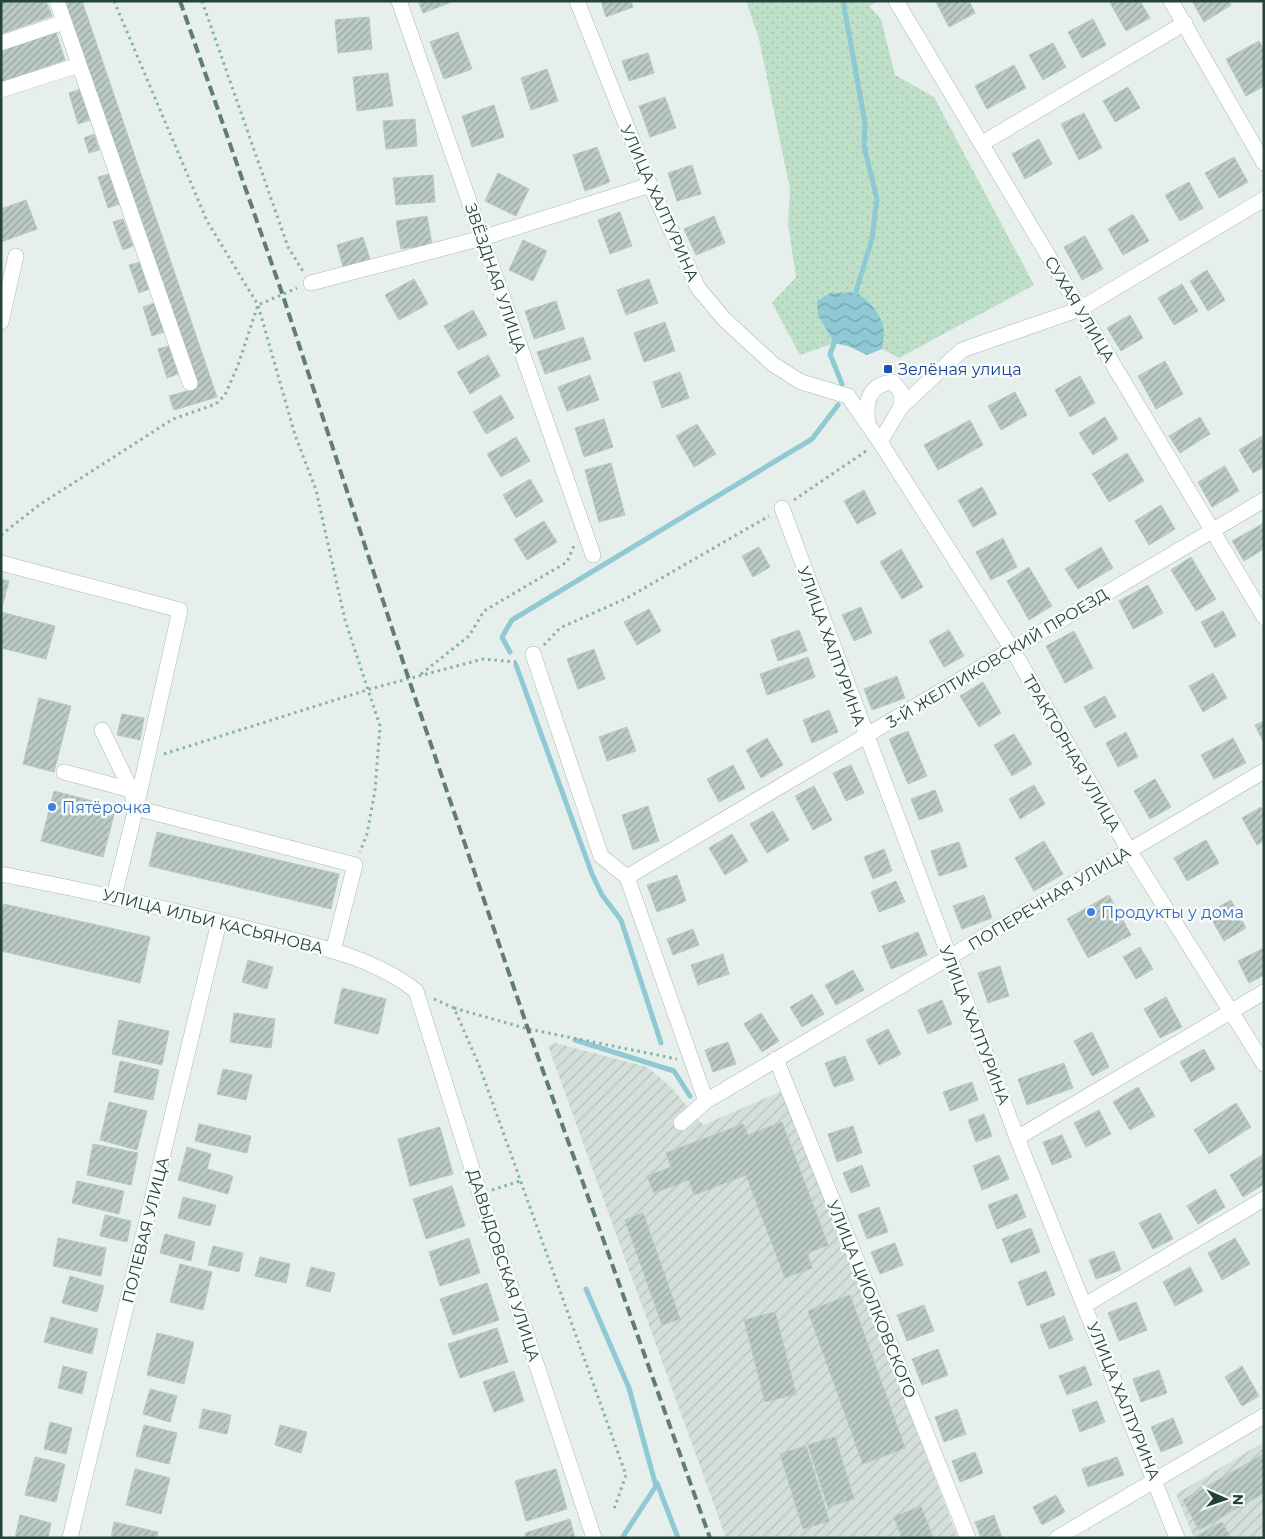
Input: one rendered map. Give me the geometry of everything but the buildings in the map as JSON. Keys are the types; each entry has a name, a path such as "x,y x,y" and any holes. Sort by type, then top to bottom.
{"street":[{"path":"57,1 190,383"},
{"name":"ЗВЁЗДНАЯ УЛИЦА","path":"399,1 593,555"},
{"name":"УЛИЦА ХАЛТУРИНА","path":"577,1 650,185 698,288 725,320 774,365 801,382 848,396 880,442"},
{"name":"СУХАЯ УЛИЦА","path":"896,1 1264,617"},
{"path":"1171,1 1264,163"},
{"path":"1,43 64,22"},
{"path":"981,144 1185,23"},
{"path":"1,90 79,65"},
{"path":"310,283 482,238 650,185"},
{"path":"880,442 901,407 962,350 1080,309 1264,199"},
{"path":"1,322 16,256"},
{"path":"868,426 866,408 871,393 882,383 893,382 901,392 901,407"},
{"name":"ТРАКТОРНАЯ УЛИЦА","path":"880,442 1012,649 1129,850 1264,1064"},
{"name":"3-Й ЖЕЛТИКОВСКИЙ ПРОЕЗД","path":"627,877 1264,500"},
{"name":"УЛИЦА ХАЛТУРИНА","path":"782,508 865,736 1017,1138 1177,1538"},
{"path":"1,563 180,610 136,808 114,896"},
{"path":"533,654 601,856 627,877 706,1101"},
{"path":"102,730 130,790 136,808"},
{"name":"ПОПЕРЕЧНАЯ УЛИЦА","path":"681,1123 706,1101 1264,771"},
{"path":"64,772 130,790"},
{"path":"136,808 355,865 333,951"},
{"name":"УЛИЦА ИЛЬИ КАСЬЯНОВА","path":"1,874 114,896 333,951 373,964 400,978 416,991"},
{"name":"ПОЛЕВАЯ УЛИЦА","path":"70,1538 220,922"},
{"name":"ДАВЫДОВСКАЯ УЛИЦА","path":"416,991 480,1194 594,1538"},
{"path":"1017,1138 1264,992"},
{"name":"УЛИЦА ЦИОЛКОВСКОГО","path":"776,1059 968,1538"},
{"path":"1085,1305 1264,1199"},
{"path":"1057,1538 1264,1416"}],"path":[{"path":"114,1 207,221 258,305 295,435 316,490 345,620 370,690 380,726 375,790 368,825 355,865"},
{"path":"1,535 39,505 173,419 216,404 225,395 238,365 258,305 282,293 310,283 288,247 202,1"},
{"path":"146,760 370,690 483,658 516,662 539,650 560,628 627,598 782,508 880,442"},
{"path":"418,676 469,636 484,611 567,562 584,527"},
{"path":"416,991 454,1008 528,1029 678,1059 682,1066"},
{"path":"454,1008 479,1065 626,1475 613,1512"},
{"path":"480,1194 520,1181"}],"shaded area":[{"path":"555,1043 647,1067 670,1086 703,1125 784,1090 958,1538 726,1538 548,1046"},
{"path":"1264,1442 1264,1538 1194,1538 1176,1494"}],"green space":[{"path":"746,1 878,1 869,6 881,19 895,75 934,97 1034,285 899,358 882,349 885,338 856,292 830,293 818,315 834,343 800,355 772,303 796,277 788,224 790,189 759,39"}],"water":[{"path":"856,292 870,303 880,316 883,324 884,340 882,349 867,355 848,346 834,343 818,315 817,301 830,293"}],"waterway":[{"path":"843,1 865,123 864,146 877,199 872,239 854,298"},
{"path":"836,338 830,354 842,384"},
{"path":"510,652 502,637 512,620 812,439 838,405"},
{"path":"516,665 592,874 602,895 621,920 661,1043"},
{"path":"575,1040 674,1071 690,1096"},
{"path":"586,1289 629,1388 656,1486 622,1538"},
{"path":"657,1483 678,1538"}],"railway":[{"path":"180,1 282,293 409,680 528,1029 710,1538"}],"place":[{"name":"Зелёная улица","path":"888,369"},
{"name":"Пятёрочка","path":"52,807"},
{"name":"Продукты у дома","path":"1091,912"}]}
